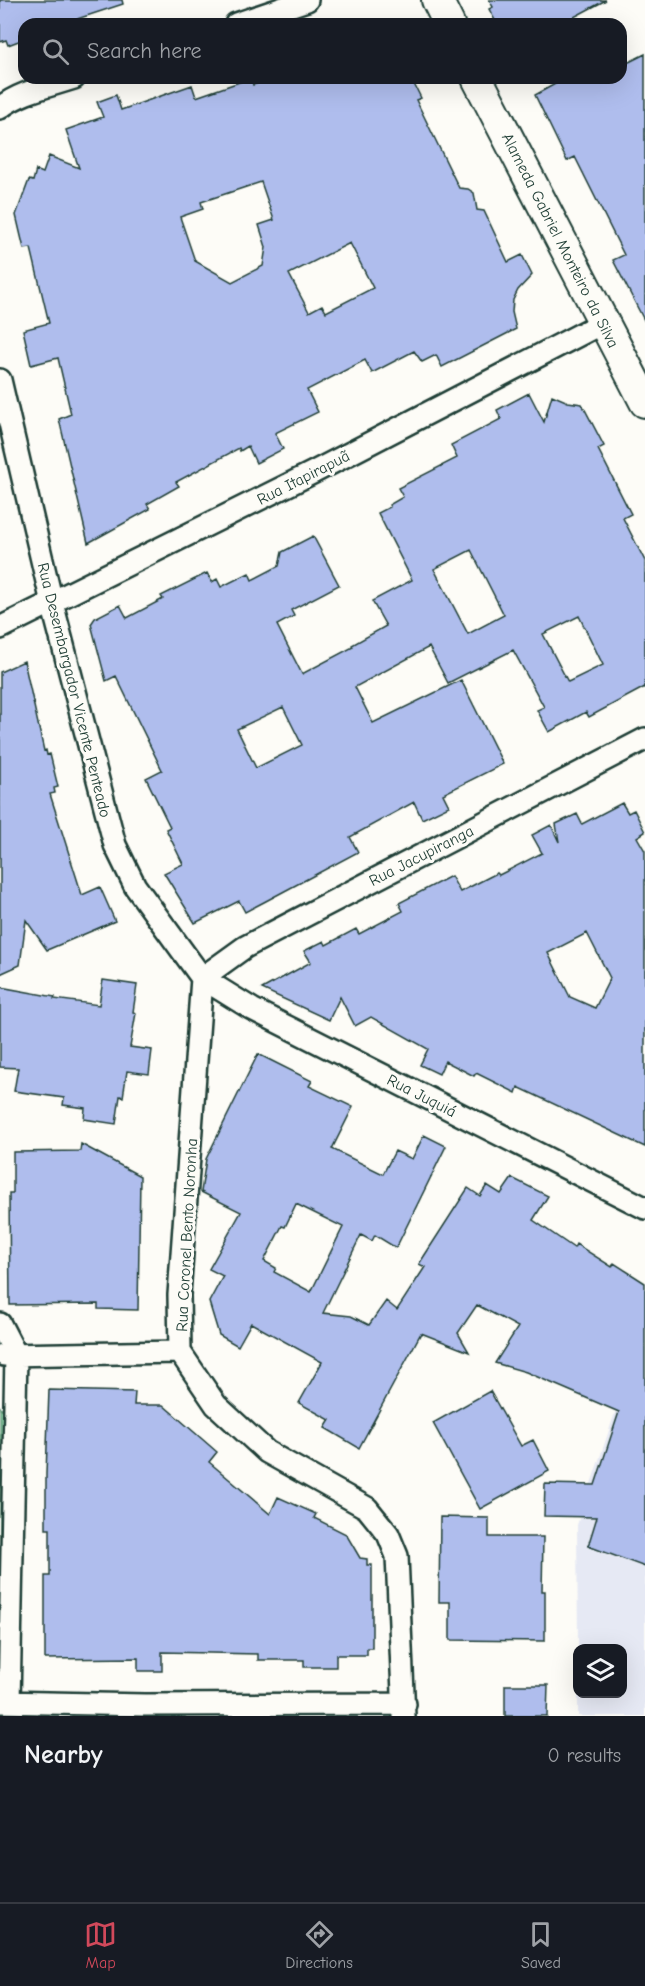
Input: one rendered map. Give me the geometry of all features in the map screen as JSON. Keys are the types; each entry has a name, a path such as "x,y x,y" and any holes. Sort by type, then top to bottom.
{"street":[{"path":"254,18 307,0"},
{"path":"437,0 446,18"},
{"path":"0,108 6,103 56,84"},
{"name":"Alameda Gabriel Monteiro da Silva","path":"480,84 645,402"},
{"name":"Rua Itapirapuã","path":"0,628 314,472 604,322"},
{"name":"Rua Desembargador Vicente Penteado","path":"0,380 52,603 115,845 135,886 202,978"},
{"name":"Rua Jacupiranga","path":"202,978 245,947 645,739"},
{"name":"Rua Juquiá","path":"202,978 252,1009 645,1208"},
{"name":"Rua Coronel Bento Noronha","path":"202,978 179,1295 180,1352 216,1406 267,1452 367,1508 388,1534 397,1556 405,1710"},
{"path":"0,1324 8,1355 5,1702 145,1711 405,1710"},
{"path":"8,1355 180,1352"}],"shaded area":[{"path":"645,1324 645,1716 578,1716 578,1698 627,1698 627,1644 578,1644 577,1525"}],"green space":[{"path":"0,1407 5,1415 0,1577"}],"building":[{"path":"0,0 122,0 123,4 80,18 18,18 18,41 8,45 6,40 0,42"},
{"path":"489,0 606,0 572,18 494,18 489,9 493,7"},
{"path":"645,54 645,322 613,260 624,255 575,157 567,161 535,95 555,84 627,84 627,63"},
{"path":"234,84 414,84 421,98 416,100 459,188 468,189 474,193 477,210 484,211 508,262 522,255 532,275 518,290 513,300 512,312 516,329 442,367 436,355 422,362 414,351 372,373 365,360 307,390 318,412 275,433 283,449 256,463 248,446 240,451 239,448 176,482 179,486 147,504 150,509 88,543 59,419 71,414 58,358 31,365 23,330 49,323 31,248 24,249 16,215 29,180 33,181 36,170 43,173 49,156 79,168 66,130 103,117 97,102 116,95 121,110 192,85 196,97","holes":["261,182 274,220 259,225 266,247 263,266 232,282 195,261 180,217 203,209 201,202","350,243 373,288 326,312 322,305 309,312 289,274"]},
{"path":"529,393 544,422 552,395 568,402 582,404 604,446 598,449 631,514 623,518 645,561 645,687 589,717 586,712 549,732 537,710 544,707 513,650 448,683 429,647 355,687 373,723 461,680 503,764 443,794 449,806 422,819 414,802 350,837 358,852 245,912 239,901 195,923 164,873 183,864 166,829 170,827 146,778 162,770 116,676 106,681 91,624 95,618 120,605 127,618 163,599 161,596 207,573 212,582 217,579 221,587 249,573 252,580 279,566 282,552 313,536 339,585 291,610 294,616 277,625 302,674 353,647 352,645 386,626 372,601 412,580 378,513 403,497 398,488 457,458 451,445 501,419 497,410","holes":["471,550 504,615 468,634 434,569","579,616 603,665 568,682 543,634","283,707 302,745 256,768 237,729"]},
{"path":"24,661 44,751 46,750 47,755 50,754 58,787 54,788 55,793 50,794 82,895 100,887 115,921 47,950 26,920 20,965 0,974 0,672"},
{"path":"622,803 628,813 634,810 645,832 637,837 645,851 645,1147 518,1087 516,1093 445,1061 439,1074 420,1065 428,1049 371,1017 355,1026 340,997 329,1020 262,989 311,962 304,951 324,941 326,945 356,929 359,934 403,911 399,903 451,876 460,892 497,873 499,875 542,853 532,835 551,825 559,842 556,824 577,814 582,824","holes":["587,933 610,978 595,1008 570,997 548,953"]},
{"path":"103,980 137,985 133,1012 136,1013 130,1047 152,1050 149,1074 127,1071 116,1124 84,1119 85,1108 63,1105 64,1098 14,1091 18,1068 0,1067 0,987 55,997 54,999 99,1005"},
{"path":"258,1054 312,1081 309,1086 353,1107 332,1149 383,1174 395,1151 412,1159 424,1135 446,1146 396,1248 375,1235 372,1241 361,1235 323,1313 351,1316 369,1325 386,1301 397,1310 425,1267 419,1264 468,1188 480,1196 487,1185 501,1194 512,1178 548,1196 533,1220 574,1248 576,1244 612,1267 614,1263 645,1283 645,1567 588,1546 597,1517 544,1516 545,1484 595,1485 619,1412 526,1372 495,1363 518,1327 477,1305 458,1333 469,1352 421,1333 359,1448 325,1428 330,1420 299,1403 322,1362 251,1323 238,1346 219,1335 209,1302 223,1276 209,1269 241,1212 201,1192 206,1159","holes":["296,1204 343,1227 311,1292 274,1272 276,1268 264,1261"]},
{"path":"81,1144 140,1176 138,1310 98,1309 98,1304 10,1305 9,1193 13,1193 13,1152 80,1151"},
{"path":"49,1390 135,1392 134,1405 163,1405 217,1452 209,1462 270,1514 278,1497 316,1514 314,1518 346,1534 360,1558 367,1559 367,1565 372,1565 372,1648 367,1648 367,1655 336,1655 336,1667 304,1667 304,1660 258,1660 258,1654 162,1652 162,1671 138,1671 138,1658 45,1659 45,1576 50,1576 50,1529 46,1529"},
{"path":"490,1391 521,1446 533,1440 549,1471 480,1509 433,1423"},
{"path":"440,1517 489,1518 489,1537 543,1537 542,1591 545,1591 545,1641 450,1640 450,1602 439,1602"},
{"path":"505,1685 548,1685 547,1716 505,1716"}]}
